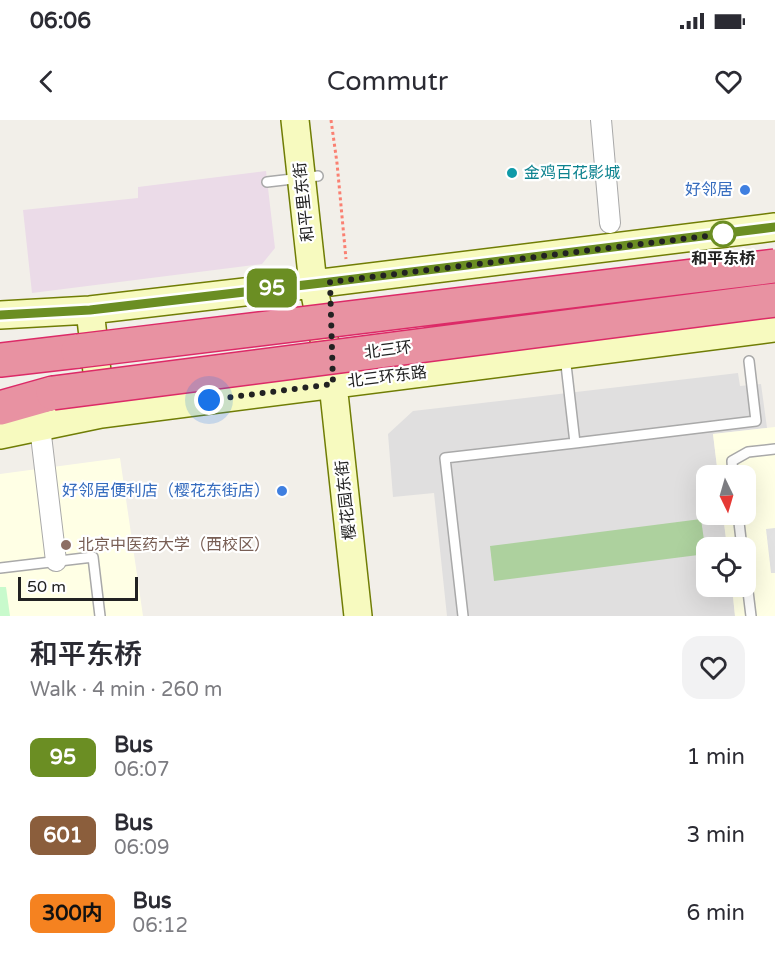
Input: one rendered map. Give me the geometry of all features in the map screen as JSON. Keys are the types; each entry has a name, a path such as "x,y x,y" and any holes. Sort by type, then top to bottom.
{"highway":[{"path":"0,360 775,266"},
{"name":"北三环","path":"0,399 775,300"},
{"path":"0,352 78,351"},
{"path":"0,408 53,393"}],"street":[{"name":"和平里东街","path":"295,120 310,177 333,384"},
{"name":"和平里东街","path":"310,177 312,120"},
{"path":"602,120 610,222"},
{"path":"0,315 90,310 775,227"},
{"path":"268,289 283,391"},
{"path":"90,310 102,414"},
{"name":"北三环东路","path":"0,435 102,414 775,328"},
{"name":"樱花园东街","path":"333,384 358,616"},
{"path":"40,427 56,561"}],"lane":[{"path":"267,182 310,177"},
{"path":"565,355 575,443"},
{"path":"463,616 445,458 756,421 749,361"},
{"path":"732,465 732,461 747,452 775,449"},
{"path":"0,568 93,557 100,616"},
{"path":"749,597 751,616"}],"shaded area":[{"path":"266,171 275,248 262,264 32,293 23,210 138,198 138,187"},
{"path":"738,373 740,386 761,384 767,428 713,434 717,465 696,465 696,525 724,525 726,537 696,537 696,597 733,597 735,616 447,616 434,493 393,497 388,434 413,411"},
{"path":"775,427 775,616 735,616 733,597 756,597 756,537 726,537 724,525 756,525 756,465 717,465 713,434"},
{"name":"北京中医药大学（西校区）","path":"120,458 143,616 0,616 0,474"},
{"path":"775,528 775,573 771,573 766,529"}],"green space":[{"path":"696,520 696,525 702,525 704,537 696,537 696,555 494,581 490,546"},
{"path":"0,587 6,587 10,616 0,616"}],"bus line":[{"name":"95","path":"0,315 90,310 775,227"}],"place":[{"name":"金鸡百花影城","path":"512,173"},
{"name":"好邻居","path":"745,190"},
{"name":"和平东桥","path":"723,234"},
{"name":"好邻居便利店（樱花东街店）","path":"282,491"},
{"name":"北京中医药大学（西校区）","path":"66,545"}],"route":[{"path":"209,400 333,384 330,282 723,234"}]}
